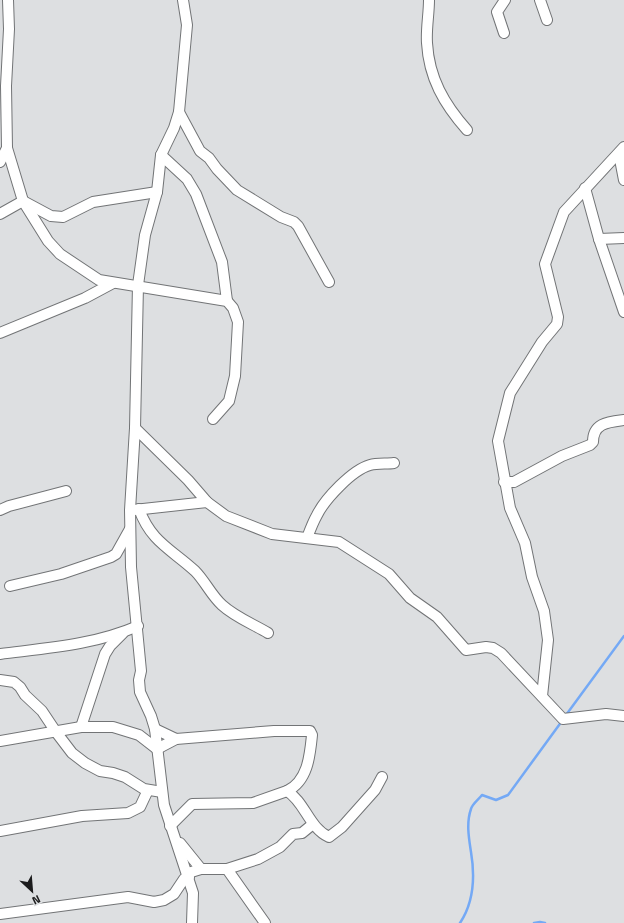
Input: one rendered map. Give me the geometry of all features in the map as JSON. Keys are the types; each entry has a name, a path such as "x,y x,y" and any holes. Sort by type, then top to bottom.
{"street":[{"path":"8,0 3,85 7,148 23,201 48,241 60,254 98,280 227,300"},
{"path":"183,0 187,25 179,112 174,128 161,155 157,192 145,235 138,285 135,510 131,529 131,567 138,626 141,671 139,680 140,692 155,729 162,792 170,826 188,875 193,894 192,923"},
{"path":"429,0 426,42 432,73 438,90 450,111 467,130"},
{"path":"504,34 498,12 505,0"},
{"path":"540,0 546,20"},
{"path":"179,112 200,151 209,158 217,169 237,190 282,217 294,222 298,226 329,282"},
{"path":"0,162 7,148"},
{"path":"621,150 624,180"},
{"path":"542,696 548,640 544,611 532,577 524,543 510,508 504,482 498,442 500,426 510,393 542,342 558,324 558,317 545,264 564,212 584,188 621,150"},
{"path":"161,155 187,179 196,194 222,262 227,300 234,308 238,322 235,376 229,401 213,419"},
{"path":"584,188 599,239 624,312"},
{"path":"23,201 51,216 63,217 93,202 157,192"},
{"path":"0,214 23,201"},
{"path":"599,239 624,238"},
{"path":"0,333 85,298 113,283"},
{"path":"504,482 514,482 562,456 590,445 593,442 593,434 602,425 624,420"},
{"path":"135,428 188,480 207,502 226,516 272,534 339,542 366,558 389,574 418,605 437,617 466,650 470,651 479,647 493,648 501,653 514,664 528,682 563,719 606,714 624,716"},
{"path":"307,538 317,515 326,501 340,486 363,468 370,465 394,463"},
{"path":"0,510 9,506 66,491"},
{"path":"135,510 207,502"},
{"path":"135,510 152,535 197,573 221,604 233,613 268,633"},
{"path":"10,586 61,574 111,557 116,554 131,529"},
{"path":"0,654 68,646 124,632 138,626"},
{"path":"81,727 105,654 110,646 124,632"},
{"path":"528,682 536,680 544,675"},
{"path":"0,680 14,682 20,687 25,695 42,711 72,753 85,763 100,771 125,777 139,788 162,792"},
{"path":"0,741 81,727 113,727 139,735 157,749"},
{"path":"155,729 176,739"},
{"path":"157,749 176,739 274,731 310,731 312,735 308,765 292,791 253,803 192,804 170,826"},
{"path":"292,791 313,824 326,836 332,836 375,790 382,777"},
{"path":"0,831 82,816 128,813 140,807 148,790"},
{"path":"0,914 120,898 154,902 164,900 174,894 188,875 201,869 227,869 258,859 280,847 293,834 302,833 313,824"},
{"path":"175,838 201,869"},
{"path":"227,869 265,923"}],"waterway":[{"path":"566,715 624,636"},
{"path":"460,923 465,915 471,898 473,870 468,825 469,814 474,803 482,795 496,800 508,795 562,721"},
{"path":"534,923 545,923"}]}
